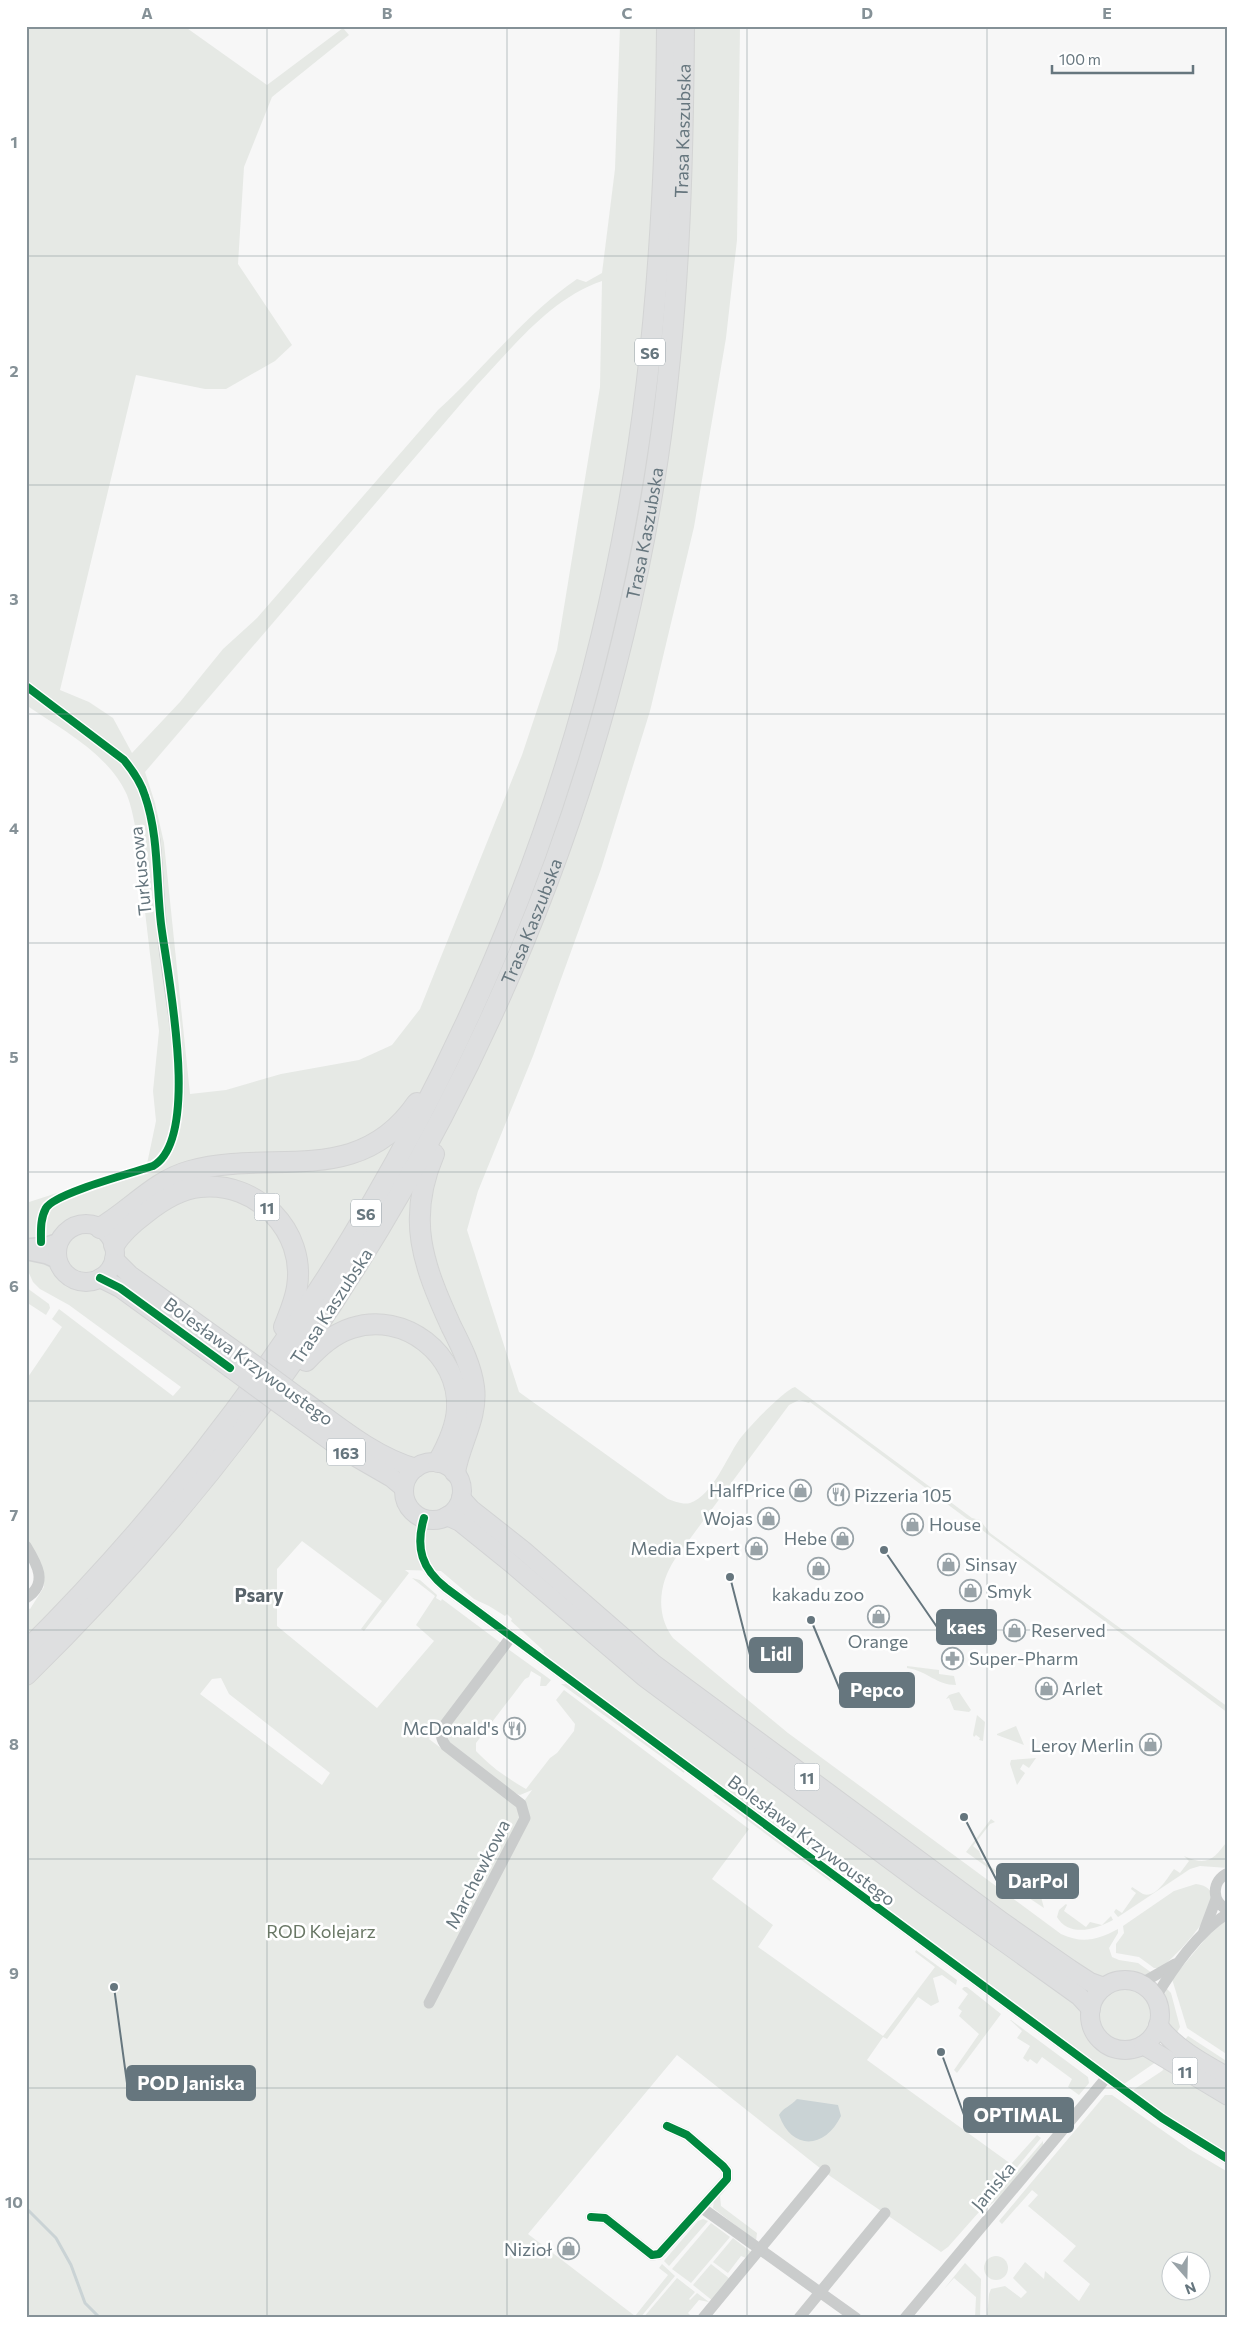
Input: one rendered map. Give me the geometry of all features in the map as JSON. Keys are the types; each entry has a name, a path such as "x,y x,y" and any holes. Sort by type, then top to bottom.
{"highway":[{"name":"Trasa Kaszubska","path":"26,1651 84,1592 143,1526 198,1458 265,1369 360,1223 410,1137 455,1048 498,952 540,843 583,705 612,589 630,503 647,384 657,277 664,162 666,26"},
{"name":"Trasa Kaszubska","path":"26,1675 94,1606 164,1530 220,1462 268,1399 330,1310 370,1247 456,1091 504,989 559,849 600,719 633,592 657,460 674,323 682,176 684,26"},
{"path":"100,1228 115,1219 155,1187 186,1172 216,1166 332,1159 366,1149 390,1134 404,1120 455,1048"},
{"path":"447,1467 473,1417 473,1382 465,1356 429,1274 421,1248 419,1222 420,1200 426,1176 456,1091"},
{"name":"11","path":"114,1252 124,1231 163,1200 186,1189 222,1187 250,1196 267,1207 280,1220 292,1240 297,1257 298,1278 296,1296 265,1369"},
{"path":"268,1399 322,1345 343,1332 371,1324 391,1325 406,1330 419,1336 438,1353 449,1370 455,1389 457,1404 447,1467"}],"main road":[{"path":"86,1224 100,1228 108,1235 114,1252 110,1268 100,1278 87,1282 76,1280 65,1273 58,1261 59,1241 66,1232 75,1226 86,1224"},
{"path":"26,1247 47,1245 59,1241"},
{"path":"26,1252 47,1256 58,1261"},
{"name":"Bolesława Krzywoustego","path":"114,1252 130,1275 235,1361 295,1405 340,1448 392,1478 404,1488"},
{"name":"Bolesława Krzywoustego","path":"100,1278 120,1288 235,1361"},
{"name":"Bolesława Krzywoustego","path":"295,1405 392,1458 416,1468"},
{"path":"425,1463 447,1467 462,1484 461,1498 456,1509 447,1516 437,1520 424,1518 409,1506 404,1488 408,1477 416,1468 425,1463"},
{"name":"11","path":"461,1498 470,1509 523,1550 654,1664 1004,1923 1090,1982 1104,1987"},
{"name":"11","path":"447,1516 460,1522 512,1564 644,1678 1079,1996 1090,2009 1092,2026 1104,2043 1123,2050 1143,2044 1228,2096"},
{"path":"1090,2009 1095,1997 1104,1987 1121,1980 1140,1984 1149,1990 1155,1998 1159,2010 1158,2025 1153,2036 1143,2044"},
{"name":"11","path":"1158,2025 1167,2037 1176,2044 1228,2076"}],"street":[{"name":"Turkusowa","path":"26,686 124,760 135,773 145,796 155,845 161,922 179,1064 178,1106"},
{"name":"Bolesława Krzywoustego","path":"424,1518 419,1548 426,1568 442,1585 1107,2077 1188,2135 1228,2159"},
{"path":"26,1546 39,1571 40,1582 36,1590 26,1598"},
{"name":"Marchewkowa","path":"429,2003 525,1818 521,1804 446,1746 441,1733 443,1727 511,1637"},
{"path":"1202,1934 1216,1899 1216,1885 1221,1877 1228,1873"},
{"path":"1155,1998 1179,1961 1202,1934 1228,1912 1216,1899"},
{"path":"1140,1984 1179,1961"},
{"name":"Janiska","path":"905,2318 1107,2077"},
{"path":"591,2217 605,2218 652,2255 660,2254 702,2208 727,2178 726,2168 686,2136 667,2126"},
{"path":"703,2318 825,2170"},
{"path":"702,2208 856,2318"},
{"path":"799,2318 885,2214"}],"green space":[{"name":"ROD Kolejarz","path":"26,26 184,26 267,85 343,28 349,35 272,97 244,167 238,264 292,345 275,361 226,389 205,389 136,375 60,690 89,702 113,718 132,753 180,702 223,649 257,618 438,410 456,394 522,325 558,293 577,279 586,282 602,273 615,169 620,26 740,26 737,240 726,338 694,527 650,711 601,869 533,1056 478,1191 467,1230 519,1392 668,1499 690,1503 706,1492 719,1475 734,1447 743,1435 775,1402 795,1387 972,1518 980,1520 990,1533 1228,1707 1228,1713 810,1402 799,1400 789,1405 675,1559 665,1578 661,1598 663,1619 673,1638 788,1733 1061,1934 1083,1940 1104,1936 1118,1929 1118,1933 1109,1948 1112,1957 1138,1963 1152,1973 1146,1977 1125,1974 1101,1978 1086,1973 519,1554 1090,1989 1087,1994 1057,1988 1081,2008 1084,2013 1087,2030 1092,2039 1103,2050 1125,2055 1142,2054 1156,2062 1124,2084 543,1654 544,1651 511,1621 512,1619 507,1614 505,1616 474,1599 441,1571 405,1570 409,1573 364,1631 361,1629 382,1601 302,1541 277,1569 277,1626 377,1708 434,1641 416,1625 435,1596 412,1578 420,1580 437,1595 436,1598 441,1601 442,1599 501,1643 429,1739 520,1808 520,1818 423,2004 430,2008 526,1824 522,1804 532,1790 520,1795 512,1792 446,1740 443,1734 508,1649 551,1680 546,1686 540,1686 541,1677 531,1671 529,1677 525,1679 476,1743 476,1751 500,1772 526,1789 550,1758 557,1753 574,1731 575,1724 556,1700 564,1690 749,1829 712,1879 773,1925 758,1947 883,2036 935,1967 915,1952 916,1950 957,1980 956,1985 942,1975 933,1978 939,2002 931,2006 918,1997 887,2039 883,2037 867,2060 1011,2164 1037,2135 1041,2138 990,2200 985,2197 983,2200 987,2203 948,2247 941,2252 830,2176 677,2055 528,2234 635,2316 668,2275 659,2268 662,2264 675,2276 640,2318 26,2318 26,1607 30,1609 44,1587 43,1576 26,1541 26,1380 62,1327 52,1319 59,1309 173,1396 181,1387 69,1305 40,1289 33,1282 29,1273 26,1273 26,1203 147,1164 156,1121 153,1091 159,1031 135,826 127,795 109,767 96,755 69,733 26,705","holes":["602,281 600,387 557,650 522,755 420,1009 392,1045 359,1060 281,1074 226,1090 190,1094 164,843 155,803 145,772 477,385 534,325 549,312 583,289","221,1678 229,1694 330,1773 322,1785 200,1694 212,1679"]},
{"path":"27,1288 49,1304 50,1308 46,1315 26,1302"},
{"path":"907,1666 939,1670 939,1674 954,1676 956,1685 943,1683 921,1672 907,1668"},
{"path":"561,1684 568,1684 684,1770 684,1773"},
{"path":"959,1692 971,1710 969,1712 954,1710 949,1698 946,1699 949,1695"},
{"path":"977,1715 985,1722 983,1741 979,1740 980,1738 976,1735 974,1737 973,1735"},
{"path":"1016,1726 1024,1745 997,1735 997,1734"},
{"path":"1036,1758 1029,1768 1023,1764 1020,1769 1025,1773 1017,1785 1010,1764 1011,1760"},
{"path":"717,1794 830,1878 831,1882 713,1795"},
{"path":"991,1819 995,1822 990,1824 973,1846 979,1851 983,1861 1016,1885 1019,1890 966,1852"},
{"path":"1228,1840 1228,1868 1200,1866 1190,1869 1118,1917 1114,1912 1116,1909 1122,1913 1136,1893 1131,1889 1132,1887 1148,1895 1161,1886 1174,1869 1180,1873 1189,1861 1184,1856 1205,1861 1219,1852"},
{"path":"1014,1873 1030,1886 1036,1879 1044,1908 1026,1896 1022,1885 1015,1879"},
{"path":"1196,1884 1209,1889 1212,1898 1209,1911 1190,1939 1161,1968 1154,1968 1139,1957 1116,1953 1116,1944 1124,1933 1123,1926 1174,1891"},
{"path":"1066,1904 1064,1911 1086,1927 1090,1922 1102,1925 1091,1929 1076,1930 1062,1924 1057,1917 1059,1910"},
{"path":"1111,1916 1113,1920 1102,1924"},
{"path":"1228,1918 1228,2055 1187,2028 1172,1979 1207,1937"},
{"path":"967,1987 1001,2014 957,2073 954,2070 979,2034 959,2016 962,2011 958,2008 968,1994 962,1989"},
{"path":"1166,1988 1171,1993 1180,2027 1175,2036 1166,2021 1164,2000"},
{"path":"1125,1989 1135,1991 1143,1997 1149,2005 1151,2015 1149,2025 1143,2033 1135,2039 1125,2041 1115,2039 1107,2033 1101,2025 1099,2015 1101,2005 1107,1997 1115,1991"},
{"path":"1010,2020 1088,2077 1089,2083 1079,2095 1068,2087 1072,2079 1042,2057 1037,2064 1030,2059 1028,2062 1023,2058 1030,2046 1017,2038 1022,2031"},
{"path":"1188,2036 1228,2062 1228,2070 1183,2042"},
{"path":"1167,2065 1228,2102 1228,2154 1190,2132 1133,2090 1162,2071"},
{"path":"1105,2095 1112,2095 1189,2149 1228,2172 1228,2318 987,2318 991,2289 1005,2286 1021,2298 1027,2292 1013,2278 1025,2262 1044,2279 1045,2271 1079,2301 1090,2284 1063,2261 1076,2246 1028,2206 1038,2195 1032,2190 1002,2224 999,2221"},
{"path":"1043,2141 1043,2145 1001,2196 983,2211"},
{"path":"734,2178 720,2196 721,2206 757,2233 756,2241 713,2208 714,2200"},
{"path":"703,2219 708,2221 669,2266 664,2261 698,2221"},
{"path":"711,2223 730,2237 691,2283 672,2269"},
{"path":"733,2238 751,2252 746,2258 741,2256 728,2273 713,2262"},
{"path":"996,2256 1004,2260 1008,2268 1004,2276 996,2280 988,2276 984,2268 988,2260"},
{"path":"965,2263 981,2279 980,2318 975,2318 976,2297 954,2278 944,2289"},
{"path":"711,2264 730,2279 713,2301 693,2285"},
{"path":"677,2278 695,2292 690,2300 697,2293 709,2302 699,2300 688,2313 693,2318 685,2315 682,2318 643,2318"}],"shaded area":[{"path":"797,2099 838,2105 841,2116 834,2127 818,2140 800,2140 785,2127 779,2115"}],"waterway":[{"path":"26,2208 56,2238 71,2265 85,2303 100,2318"}],"cycle path":[{"path":"26,686 124,760 143,791 150,811 155,843 161,924 178,1053 179,1090 176,1123 168,1150 153,1166 78,1190 52,1202 46,1208 43,1216 41,1242"},
{"path":"100,1278 120,1288 230,1368"},
{"path":"424,1518 420,1539 423,1557 431,1573 446,1588 1162,2118 1228,2159"},
{"path":"591,2217 605,2218 652,2255 659,2254 727,2179 727,2171 723,2166 687,2135 667,2126"}],"place":[{"name":"HalfPrice","path":"801,1490"},
{"name":"Pizzeria 105","path":"838,1495"},
{"name":"Wojas","path":"769,1518"},
{"name":"House","path":"913,1524"},
{"name":"Hebe","path":"843,1538"},
{"name":"Media Expert","path":"756,1548"},
{"name":"kaes","path":"884,1550"},
{"name":"Sinsay","path":"949,1564"},
{"name":"kakadu zoo","path":"818,1569"},
{"name":"Lidl","path":"730,1577"},
{"name":"Smyk","path":"971,1591"},
{"name":"Orange","path":"878,1616"},
{"name":"Pepco","path":"811,1620"},
{"name":"Reserved","path":"1015,1630"},
{"name":"Super-Pharm","path":"953,1658"},
{"name":"Arlet","path":"1046,1688"},
{"name":"McDonald's","path":"515,1728"},
{"name":"Leroy Merlin","path":"1150,1745"},
{"name":"DarPol","path":"964,1817"},
{"name":"POD Janiska","path":"114,1987"},
{"name":"OPTIMAL","path":"941,2052"},
{"name":"Nizioł","path":"568,2249"}],"district":[{"name":"Psary","path":"259,1594"}]}
